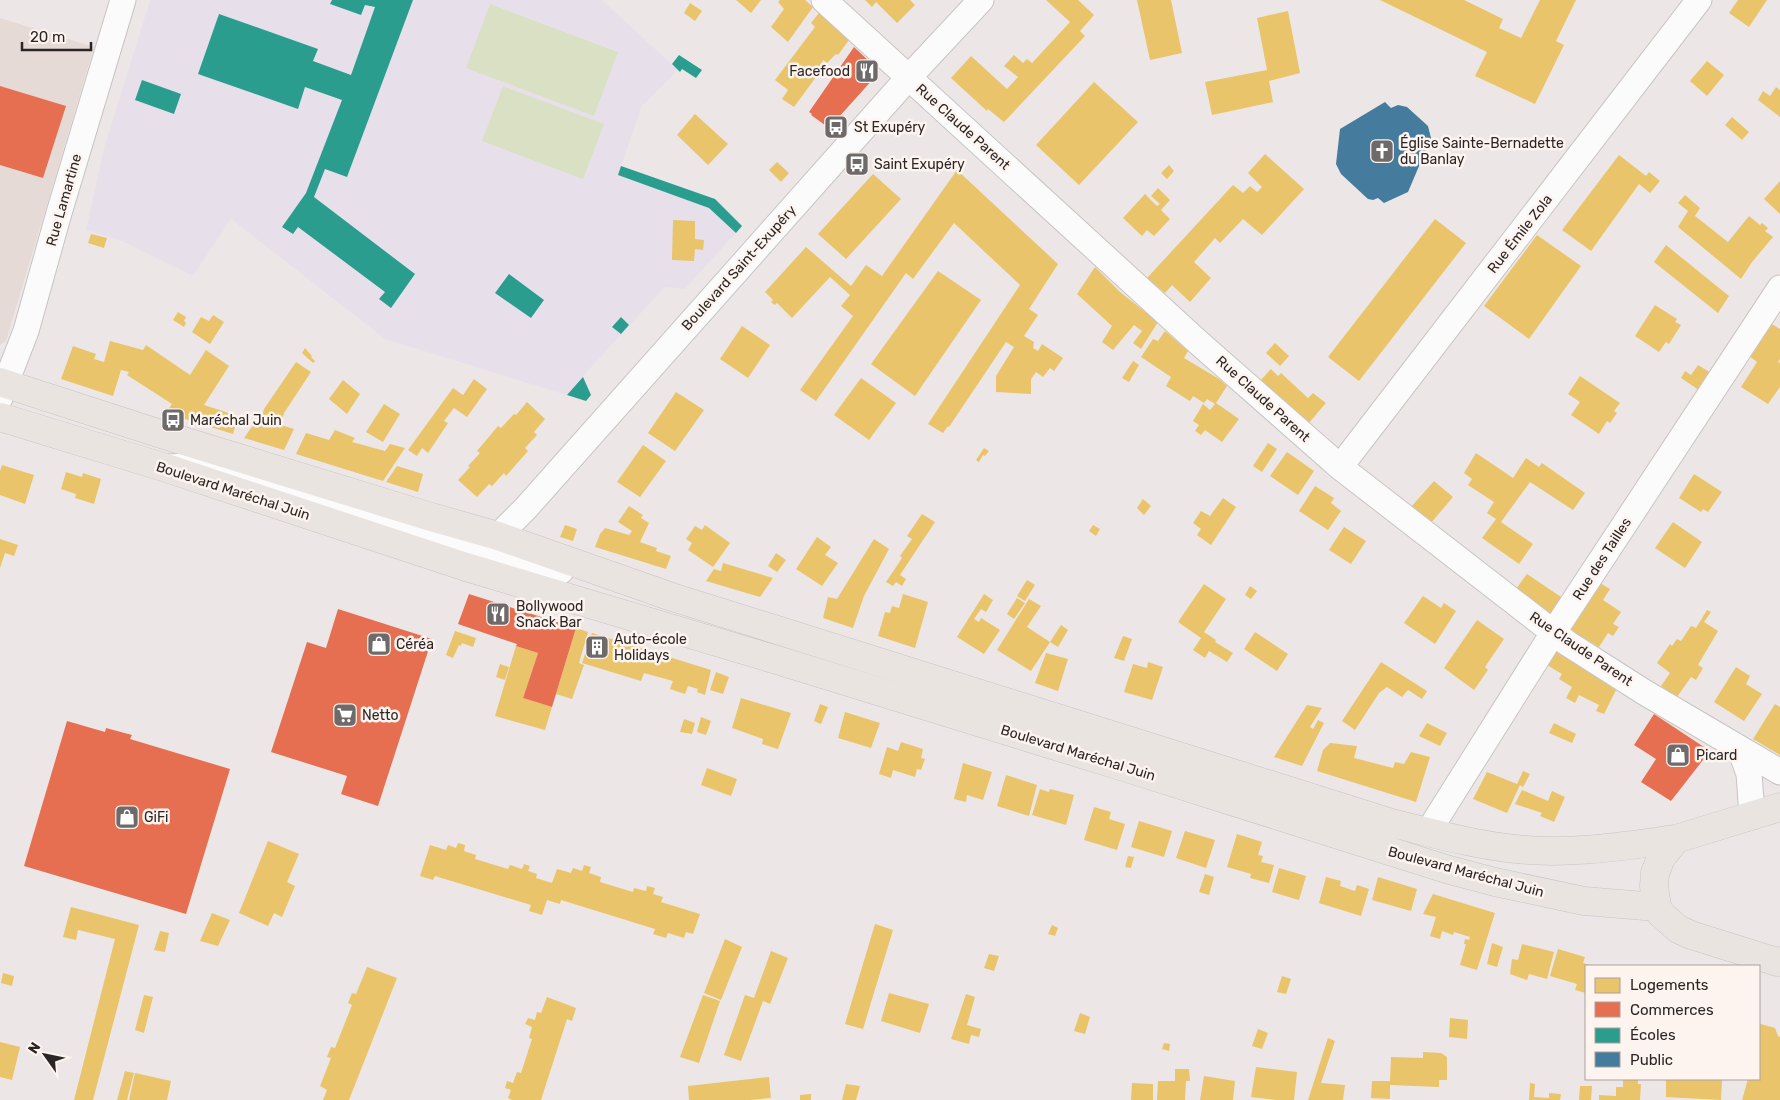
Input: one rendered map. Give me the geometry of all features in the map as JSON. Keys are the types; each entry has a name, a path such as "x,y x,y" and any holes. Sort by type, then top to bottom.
{"main road":[{"name":"Boulevard Maréchal Juin","path":"1,388 162,434 428,516 501,556 777,660 1446,869 1495,882 1584,901 1657,907"},
{"name":"Boulevard Maréchal Juin","path":"0,417 163,467 466,567 501,556 672,597 1155,750 1392,823 1428,832 1516,849 1590,850 1676,839 1780,806"},
{"path":"1676,839 1661,858 1655,873 1654,886 1660,914 1678,929 1691,935 1777,962 1780,961"}],"street":[{"name":"Rue Lamartine","path":"1,388 26,331 123,0"},
{"name":"Rue Claude Parent","path":"824,0 1206,349 1340,467 1553,633 1644,692 1780,772"},
{"name":"Boulevard Saint-Exupéry","path":"501,556 525,509 909,78 981,0"},
{"name":"Rue Émile Zola","path":"1340,467 1699,0"},
{"name":"Rue des Tailles","path":"1428,832 1553,633 1780,288"},
{"name":"Boulevard Maréchal Juin","path":"0,412 22,403 132,435 162,434"},
{"path":"163,467 209,465 452,545 501,556"},
{"path":"1740,749 1750,774 1752,815"}],"shaded area":[{"path":"150,0 602,0 678,70 642,106 621,166 715,199 742,226 685,289 665,287 583,376 591,395 586,401 385,339 231,219 193,276 122,241 86,230 104,148"},
{"path":"0,18 94,47 6,341 0,345"}],"green space":[{"path":"490,4 618,52 594,116 466,68"},
{"path":"503,86 604,124 583,179 482,141"}],"building: Logements":[{"path":"736,0 761,0 751,13"},
{"path":"780,0 805,0 813,7 788,42 771,27 784,9 778,2"},
{"path":"865,0 910,0 915,5 897,23 876,2 872,7"},
{"path":"1046,0 1078,0 1094,15 1080,31 1085,36 1004,122 988,109 987,111 951,78 971,56 1007,89 1018,77 1004,66 1014,55 1023,63 1027,59 1032,63 1070,22"},
{"path":"1137,0 1171,0 1182,53 1150,60"},
{"path":"1380,0 1464,0 1503,19 1499,28 1521,38 1540,0 1576,0 1556,41 1564,45 1535,104 1475,76 1487,52"},
{"path":"1738,0 1767,0 1749,27 1729,13"},
{"path":"690,3 702,11 695,21 684,13"},
{"path":"1288,11 1300,73 1269,81 1273,102 1212,115 1205,82 1267,70 1257,18"},
{"path":"819,13 849,40 838,55 836,54 827,63 823,60 816,77 794,107 782,99 788,90 775,80 815,27 811,23"},
{"path":"1707,61 1724,75 1707,96 1690,81"},
{"path":"1094,82 1138,122 1079,185 1036,145"},
{"path":"1776,87 1780,90 1780,117 1758,100 1763,91 1770,96"},
{"path":"695,114 728,144 708,165 677,135"},
{"path":"1732,117 1749,132 1742,140 1725,125"},
{"path":"1265,154 1304,189 1262,235 1243,219 1220,243 1215,238 1194,262 1211,278 1190,302 1172,285 1165,293 1147,278 1233,185 1243,193 1250,186 1257,192 1262,187 1248,173"},
{"path":"1619,155 1646,176 1649,172 1660,181 1650,193 1639,184 1591,251 1562,230"},
{"path":"859,157 864,161 855,171 850,167"},
{"path":"777,162 789,173 781,182 769,170"},
{"path":"1169,165 1174,171 1167,179 1161,173"},
{"path":"957,170 1058,264 1029,309 1038,315 1024,336 1034,342 1033,348 1038,351 1042,344 1063,358 1054,371 1050,368 1043,377 1036,372 1031,379 1031,394 996,392 996,376 1014,347 1006,342 949,427 943,433 928,424 1020,285 954,223 913,279 906,273 816,401 800,390 853,316 841,306 850,295 830,277 792,318 777,303 775,305 771,302 773,300 765,292 806,247 851,286 866,265 882,276"},
{"path":"873,174 901,199 846,259 818,234"},
{"path":"1780,181 1780,214 1764,199"},
{"path":"1158,188 1170,200 1161,210 1170,219 1154,236 1147,230 1142,236 1123,218 1145,194 1157,206 1160,204 1151,196"},
{"path":"1685,195 1700,208 1695,216 1728,242 1749,216 1760,225 1762,223 1768,228 1765,231 1773,237 1752,262 1741,279 1678,227 1688,211 1678,203"},
{"path":"1435,219 1466,243 1359,381 1328,357"},
{"path":"673,220 695,221 695,239 704,240 703,250 695,249 694,261 672,260"},
{"path":"91,234 107,238 104,248 88,243"},
{"path":"1537,235 1581,266 1529,339 1484,306"},
{"path":"1666,245 1729,296 1718,313 1654,262"},
{"path":"1095,267 1120,292 1158,322 1141,349 1133,343 1142,331 1134,325 1113,350 1102,342 1112,326 1077,294"},
{"path":"938,271 981,300 915,396 871,364"},
{"path":"1655,305 1677,319 1675,322 1681,325 1669,344 1666,342 1659,352 1635,336"},
{"path":"178,312 186,317 184,327 173,320"},
{"path":"213,315 224,322 210,344 192,332 201,317 209,321"},
{"path":"1770,323 1780,329 1780,359 1778,362 1780,363 1780,387 1768,404 1741,387 1757,362 1745,353"},
{"path":"742,326 770,345 748,378 720,359"},
{"path":"1165,331 1188,351 1184,358 1219,379 1227,386 1216,403 1239,419 1222,442 1205,430 1201,435 1195,431 1199,425 1193,421 1203,404 1210,410 1215,404 1207,399 1204,403 1193,396 1190,401 1166,386 1171,377 1141,357 1153,339 1158,341"},
{"path":"110,341 143,350 146,345 190,375 206,350 229,366 204,405 238,416 233,434 166,413 172,404 127,375 129,372 121,370 113,396 61,379 73,346 96,354 94,359 104,362"},
{"path":"1275,343 1289,356 1280,366 1266,353"},
{"path":"305,348 315,361 313,363 302,353"},
{"path":"1133,361 1139,365 1129,382 1122,378"},
{"path":"296,362 311,372 284,413 281,425 294,429 284,450 244,438 256,421 260,423 264,409"},
{"path":"1698,365 1711,373 1699,390 1681,378 1685,371 1691,375"},
{"path":"1271,369 1278,376 1281,373 1308,398 1313,393 1326,403 1308,424 1260,381"},
{"path":"1580,376 1620,403 1614,411 1617,413 1610,423 1607,421 1599,434 1571,415 1580,402 1568,394"},
{"path":"861,378 896,403 869,440 834,415"},
{"path":"474,379 487,389 467,417 454,408 444,421 448,423 428,453 422,448 417,456 408,450 453,388 463,395"},
{"path":"343,380 360,394 347,414 329,399"},
{"path":"676,392 704,410 675,451 648,433"},
{"path":"527,402 545,419 534,432 537,435 525,448 528,451 506,476 504,473 492,486 489,484 477,497 458,480 480,453 477,451 498,426 501,428"},
{"path":"384,404 400,414 383,442 366,432"},
{"path":"335,430 355,438 352,442 385,451 390,444 405,448 383,481 296,454 306,433 329,440"},
{"path":"1268,443 1277,449 1262,472 1253,466"},
{"path":"643,445 666,461 640,497 617,482"},
{"path":"984,448 989,451 985,456 983,455 979,462 976,460"},
{"path":"1287,452 1314,471 1298,495 1270,476"},
{"path":"1476,453 1513,478 1526,458 1539,467 1542,463 1585,493 1573,510 1530,482 1501,522 1533,544 1519,564 1482,538 1496,519 1487,513 1494,502 1468,485 1472,479 1464,473"},
{"path":"2,465 34,475 25,504 0,495 0,471"},
{"path":"397,466 423,474 418,492 386,482"},
{"path":"66,472 82,477 83,473 101,479 94,504 75,498 76,494 61,489"},
{"path":"1694,474 1722,492 1708,512 1703,509 1701,512 1679,498"},
{"path":"1434,481 1453,497 1431,523 1411,507"},
{"path":"1315,486 1334,498 1331,503 1341,511 1328,530 1299,511"},
{"path":"1223,498 1236,507 1211,545 1197,535 1201,529 1193,523 1201,511 1210,516"},
{"path":"1143,499 1151,506 1144,515 1137,508"},
{"path":"629,506 643,515 641,518 649,523 640,542 657,548 656,551 671,556 666,569 595,547 600,534 605,528 629,535 632,531 618,522"},
{"path":"922,514 935,522 900,575 906,579 902,586 896,582 893,586 886,582 912,539 907,536"},
{"path":"1673,522 1702,542 1685,568 1655,548"},
{"path":"565,525 577,529 573,541 560,537"},
{"path":"705,525 730,543 713,567 688,550 692,543 686,539 695,526 702,530"},
{"path":"1093,525 1100,529 1096,536 1089,531"},
{"path":"1344,527 1366,541 1351,564 1329,550"},
{"path":"817,537 831,547 825,555 838,563 822,586 796,569"},
{"path":"0,539 18,545 14,556 5,553 0,568"},
{"path":"874,539 889,549 864,596 853,628 823,618 828,597 837,599"},
{"path":"776,553 786,560 777,572 768,566"},
{"path":"723,563 773,578 760,597 706,581 714,569 721,571"},
{"path":"1527,574 1564,599 1553,616 1516,589"},
{"path":"1027,580 1035,585 1025,601 1017,596"},
{"path":"1600,583 1610,589 1603,600 1621,612 1613,624 1619,627 1613,636 1608,633 1599,647 1570,630"},
{"path":"1204,584 1226,599 1204,632 1216,640 1215,642 1233,653 1227,662 1209,651 1205,658 1193,650 1201,638 1178,622"},
{"path":"1250,586 1257,591 1251,599 1245,595"},
{"path":"903,594 928,602 915,648 878,636 885,612 890,613 892,606 899,608"},
{"path":"984,594 993,600 986,612 981,609 974,619 979,622 981,618 1000,630 984,654 957,637"},
{"path":"1423,596 1441,608 1444,603 1456,611 1435,644 1404,623"},
{"path":"1017,598 1025,603 1014,619 1007,614"},
{"path":"1029,599 1041,606 1027,627 1050,642 1031,671 997,650"},
{"path":"1707,610 1711,612 1704,622 1718,631 1698,665 1703,668 1696,680 1691,677 1677,697 1661,686 1670,673 1657,663 1670,644 1672,646 1677,639 1681,641 1691,626 1696,628"},
{"path":"1477,620 1504,639 1485,667 1488,670 1474,690 1444,668"},
{"path":"1061,625 1068,630 1058,647 1050,642"},
{"path":"576,628 588,632 579,663 584,665 572,699 556,694"},
{"path":"455,631 476,638 473,647 462,643 461,646 459,645 453,658 446,655"},
{"path":"1255,632 1288,654 1277,671 1244,649"},
{"path":"592,633 711,670 705,695 697,692 698,689 688,686 685,694 670,689 673,681 644,673 641,681 582,663"},
{"path":"1123,636 1132,639 1124,661 1114,658"},
{"path":"516,646 538,653 523,698 552,707 545,730 495,716"},
{"path":"1556,651 1616,690 1604,714 1596,711 1599,705 1579,695 1575,703 1566,698 1572,687 1559,679 1562,674 1547,665"},
{"path":"1046,653 1068,659 1058,691 1035,683"},
{"path":"1148,662 1163,667 1152,700 1124,692 1133,664 1147,668"},
{"path":"1381,662 1427,691 1422,699 1408,690 1402,697 1387,687 1379,693 1355,730 1342,721"},
{"path":"500,664 509,667 505,680 496,677"},
{"path":"1736,667 1750,676 1746,684 1762,694 1744,721 1714,702"},
{"path":"716,672 729,677 723,694 710,690"},
{"path":"741,698 791,713 778,749 762,744 763,739 732,728"},
{"path":"820,704 828,707 821,724 814,721"},
{"path":"1775,704 1780,707 1780,755 1753,739"},
{"path":"1307,705 1322,708 1310,727 1313,729 1318,720 1324,723 1302,766 1274,757"},
{"path":"845,712 880,723 871,748 838,738"},
{"path":"701,717 711,721 706,735 697,732"},
{"path":"684,719 695,723 692,734 680,732"},
{"path":"1427,723 1447,733 1440,746 1419,736"},
{"path":"1554,723 1576,734 1572,743 1549,733"},
{"path":"901,742 923,749 921,758 925,759 921,770 917,769 915,777 893,770 891,778 879,774 887,747 898,751"},
{"path":"1330,743 1357,746 1354,758 1393,768 1395,762 1404,764 1411,752 1430,757 1416,802 1317,771 1323,750"},
{"path":"963,763 992,772 983,800 967,795 966,802 954,799"},
{"path":"707,768 737,779 731,796 701,785"},
{"path":"1523,771 1530,774 1523,787 1520,785 1507,813 1473,799 1487,772 1517,784"},
{"path":"1006,775 1037,785 1029,816 997,806"},
{"path":"1040,789 1049,792 1050,789 1074,795 1066,825 1032,815"},
{"path":"1522,790 1548,801 1552,791 1565,797 1554,822 1540,816 1542,813 1515,804"},
{"path":"1094,807 1111,812 1109,819 1125,824 1117,850 1084,840"},
{"path":"1139,821 1172,831 1164,857 1131,847"},
{"path":"1185,831 1215,840 1206,868 1176,858"},
{"path":"1237,834 1262,842 1258,855 1263,856 1261,862 1274,865 1269,883 1250,878 1251,874 1227,867"},
{"path":"268,841 299,854 287,882 295,886 282,917 274,913 268,926 239,913"},
{"path":"458,843 465,845 464,851 476,855 475,859 508,869 510,865 522,869 524,864 530,866 528,871 537,874 536,878 552,883 557,869 571,873 573,868 582,871 584,865 591,867 589,873 601,877 600,882 633,892 634,888 646,891 647,886 655,888 653,894 663,897 661,902 700,914 693,934 686,932 684,938 668,933 666,938 653,934 655,929 561,900 560,904 547,900 542,915 529,911 531,905 435,876 433,880 420,876 430,845 446,850 448,845 456,848"},
{"path":"1128,856 1134,857 1131,868 1125,867"},
{"path":"1279,868 1306,876 1299,900 1272,892"},
{"path":"1205,874 1214,877 1209,895 1199,892"},
{"path":"1326,877 1341,881 1340,886 1355,891 1357,885 1369,889 1361,916 1319,903"},
{"path":"1378,877 1417,889 1411,911 1372,900"},
{"path":"1433,894 1495,913 1477,970 1460,965 1466,944 1464,944 1465,939 1469,940 1470,937 1454,932 1453,935 1442,931 1440,939 1430,936 1436,917 1423,914"},
{"path":"71,907 139,925 93,1100 74,1100 115,939 78,930 76,940 63,937"},
{"path":"212,913 230,920 218,946 200,941"},
{"path":"875,924 893,930 863,1029 845,1024"},
{"path":"1052,925 1058,928 1055,936 1048,934"},
{"path":"160,931 169,933 165,952 154,950"},
{"path":"725,939 742,947 721,1000 704,993"},
{"path":"1492,943 1503,947 1497,967 1487,964"},
{"path":"1522,944 1554,952 1547,979 1529,974 1527,980 1510,974 1512,959 1518,960"},
{"path":"1558,949 1585,957 1583,963 1589,965 1585,965 1585,993 1575,990 1577,984 1550,976"},
{"path":"771,951 788,958 770,1004 763,1001 741,1061 724,1055 745,995 754,998"},
{"path":"989,954 999,956 994,971 984,968"},
{"path":"367,967 397,978 349,1100 323,1100 327,1090 320,1086 331,1058 327,1057 331,1047 335,1048 352,1005 348,1003 352,993 356,994"},
{"path":"3,973 14,976 12,986 1,983"},
{"path":"1282,976 1291,979 1286,994 1277,992"},
{"path":"889,993 929,1004 920,1033 881,1021"},
{"path":"966,994 975,997 967,1025 981,1029 979,1037 971,1035 969,1044 951,1039"},
{"path":"144,995 153,997 144,1033 135,1030"},
{"path":"703,995 720,1001 699,1063 680,1057"},
{"path":"547,997 576,1008 572,1021 567,1019 541,1100 512,1100 508,1098 511,1090 505,1088 507,1081 513,1083 517,1072 521,1073 532,1039 529,1038 532,1027 525,1024 528,1018 535,1020 537,1012 541,1013"},
{"path":"1080,1013 1090,1017 1085,1034 1074,1031"},
{"path":"1450,1018 1468,1020 1467,1039 1449,1037"},
{"path":"1760,1024 1775,1028 1780,1037 1780,1100 1742,1100 1748,1080 1760,1080"},
{"path":"1258,1029 1268,1033 1262,1049 1252,1046"},
{"path":"1328,1038 1335,1041 1321,1083 1345,1085 1343,1100 1308,1100"},
{"path":"0,1042 20,1047 12,1080 0,1077"},
{"path":"1164,1043 1170,1044 1169,1051 1162,1049"},
{"path":"1423,1052 1441,1053 1447,1057 1447,1080 1439,1080 1439,1087 1390,1085 1390,1099 1371,1098 1372,1081 1390,1081 1391,1057 1423,1058"},
{"path":"1256,1067 1297,1072 1294,1100 1251,1097"},
{"path":"1175,1069 1189,1069 1190,1081 1186,1081 1185,1100 1157,1100 1158,1081 1175,1081"},
{"path":"125,1071 134,1073 127,1100 117,1100"},
{"path":"135,1073 171,1081 167,1100 129,1100"},
{"path":"1204,1076 1235,1081 1233,1100 1200,1100"},
{"path":"769,1077 771,1098 689,1100 688,1086"},
{"path":"1623,1080 1638,1080 1638,1084 1641,1084 1640,1100 1599,1100 1599,1095 1616,1096 1616,1087 1623,1087"},
{"path":"1666,1080 1722,1080 1721,1100 1666,1097"},
{"path":"1132,1083 1153,1084 1153,1100 1131,1100"},
{"path":"1530,1083 1535,1084 1534,1097 1549,1098 1549,1093 1561,1094 1560,1100 1529,1100"},
{"path":"846,1084 860,1086 856,1100 842,1100"},
{"path":"1580,1086 1592,1086 1591,1100 1579,1100"},
{"path":"811,1094 811,1100 800,1100 800,1095"}],"building: Commerces":[{"path":"854,47 872,64 874,78 829,128 809,112"},
{"path":"0,86 66,106 43,178 0,165"},
{"path":"469,594 576,628 552,707 523,698 538,653 458,624"},
{"name":"Netto","path":"338,609 432,639 378,806 341,794 347,776 271,752 307,642 326,648"},
{"name":"Picard","path":"1654,714 1710,751 1671,801 1641,782 1656,759 1634,745"},
{"name":"GiFi","path":"67,721 105,732 106,728 132,735 130,739 230,769 186,914 24,866"}],"building: Écoles":[{"path":"332,0 413,0 347,177 325,169 314,197 415,274 391,308 379,299 385,292 298,227 293,234 282,227 306,193 342,100 305,87 298,109 198,74 219,14 318,49 313,61 351,75 375,7 365,5 361,15 330,4"},
{"path":"679,55 702,70 696,78 682,69 680,72 672,64"},
{"path":"142,80 181,94 174,114 135,100"},
{"path":"621,166 715,199 742,226 736,233 709,208 618,175"},
{"path":"509,274 544,300 531,318 495,293"},
{"path":"621,317 629,325 621,334 612,327"},
{"path":"583,377 591,395 586,401 567,395"}],"building: Public":[{"name":"Église Sainte-Bernadette du Banlay","path":"1385,102 1391,108 1398,105 1407,107 1428,126 1431,138 1408,192 1384,203 1378,198 1368,199 1341,174 1336,164 1340,129"}],"place":[{"name":"Facefood","path":"867,71"},
{"name":"St Exupéry","path":"836,127"},
{"name":"Église Sainte-Bernadette du Banlay","path":"1382,151"},
{"name":"Saint Exupéry","path":"857,164"},
{"name":"Maréchal Juin","path":"173,420"},
{"name":"Bollywood Snack Bar","path":"498,614"},
{"name":"Céréa","path":"379,644"},
{"name":"Auto-école Holidays","path":"597,647"},
{"name":"Netto","path":"345,715"},
{"name":"Picard","path":"1678,755"},
{"name":"GiFi","path":"127,817"}]}
